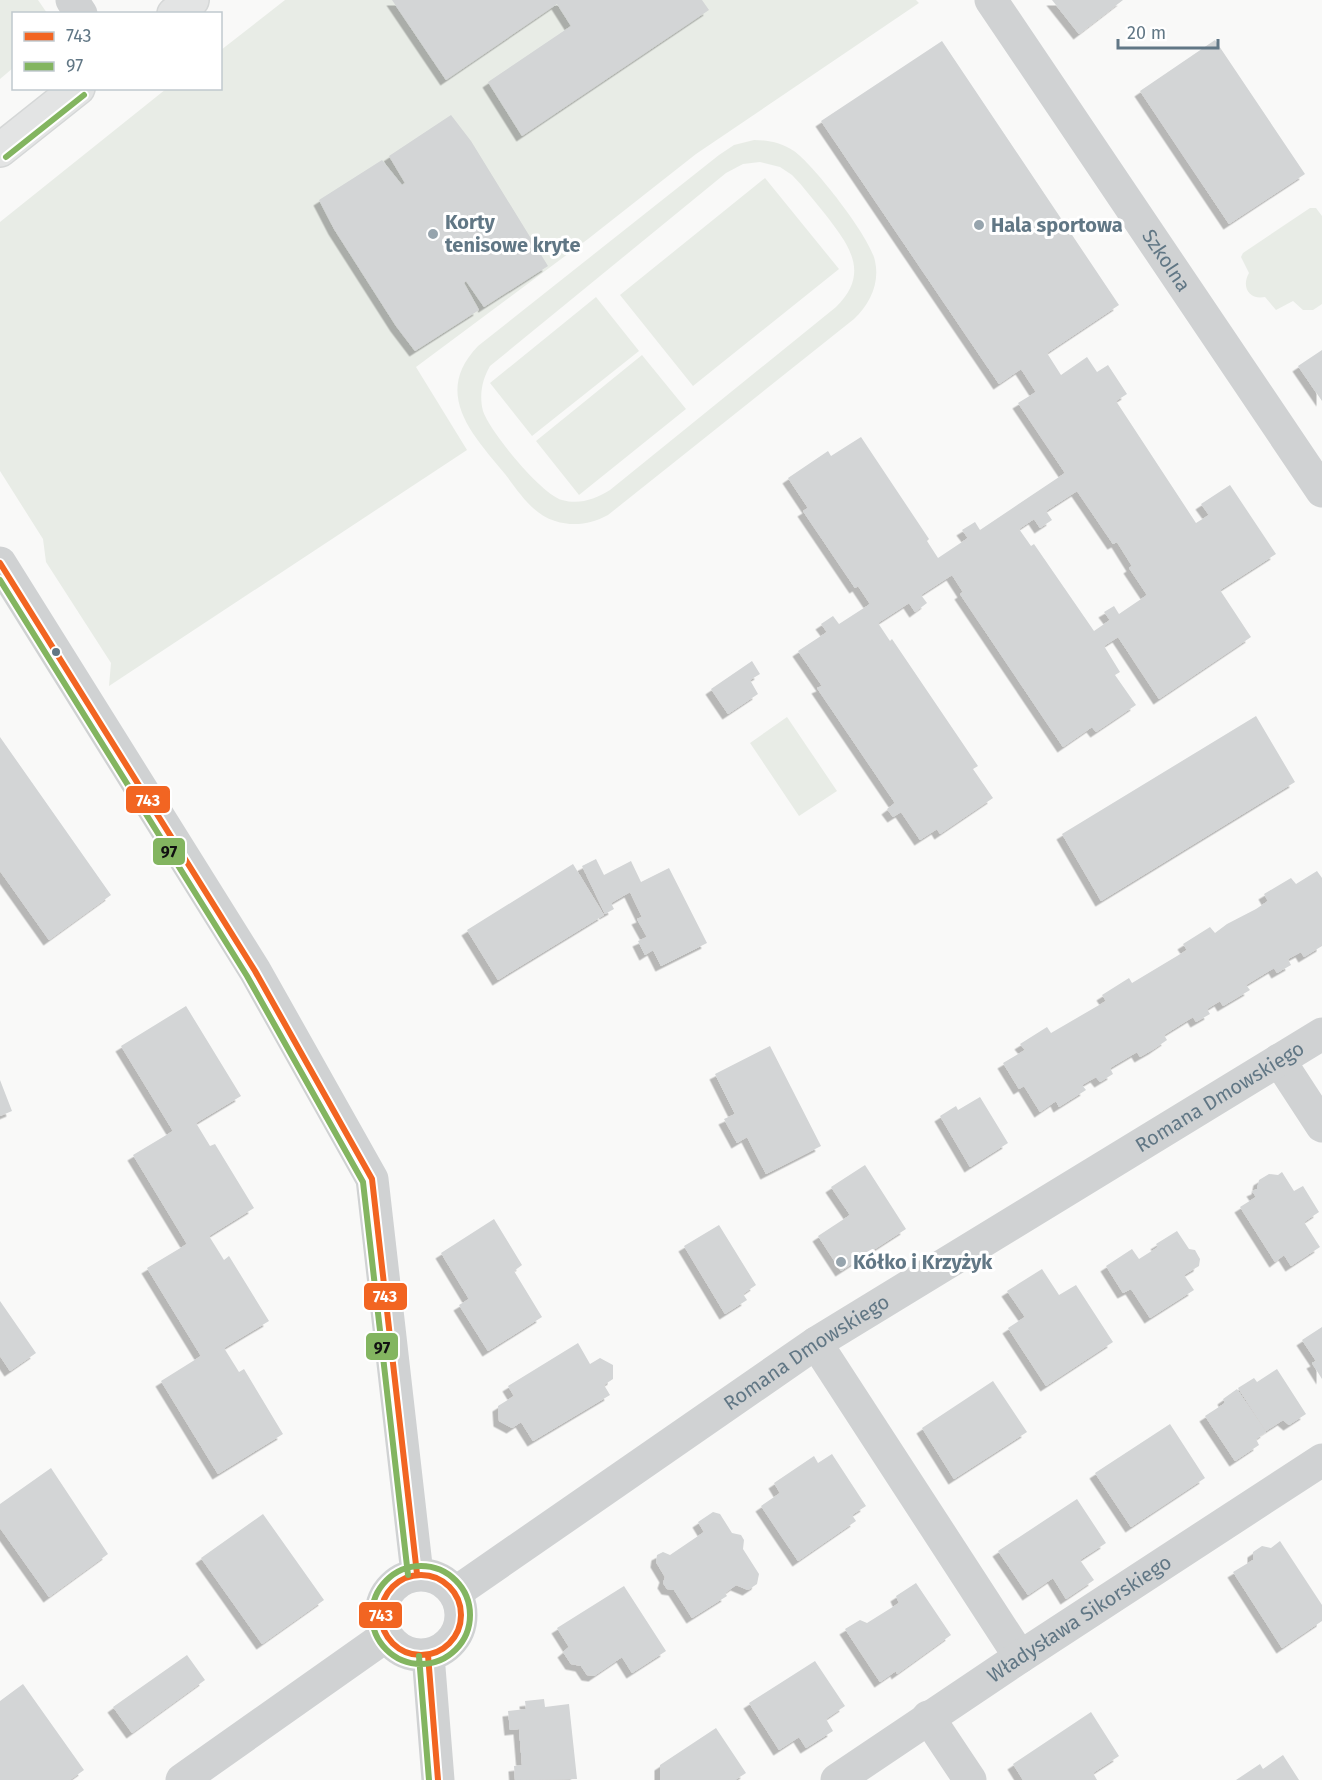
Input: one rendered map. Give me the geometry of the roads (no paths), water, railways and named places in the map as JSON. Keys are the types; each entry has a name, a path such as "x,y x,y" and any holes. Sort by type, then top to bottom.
{"main road":[{"path":"177,12 192,0"},
{"path":"0,150 75,90"}],"street":[{"name":"Szkolna","path":"991,0 1322,490"},
{"path":"0,563 255,971 372,1179 417,1574"},
{"name":"Romana Dmowskiego","path":"455,1593 816,1343 1322,1034"},
{"path":"1279,1060 1322,1126"},
{"path":"816,1343 1020,1657"},
{"name":"Władysława Sikorskiego","path":"837,1780 928,1717 1322,1460"},
{"path":"417,1574 439,1578 455,1593 462,1618 451,1642 440,1651 428,1655 402,1651 386,1636 380,1620 381,1607 386,1595 405,1578 417,1574"},
{"path":"182,1780 386,1636"},
{"path":"428,1655 438,1780"},
{"path":"928,1717 969,1780"}],"place":[{"name":"Hala sportowa","path":"979,225"},
{"name":"Korty tenisowe kryte","path":"433,234"},
{"name":"Kółko i Krzyżyk","path":"841,1262"}]}
